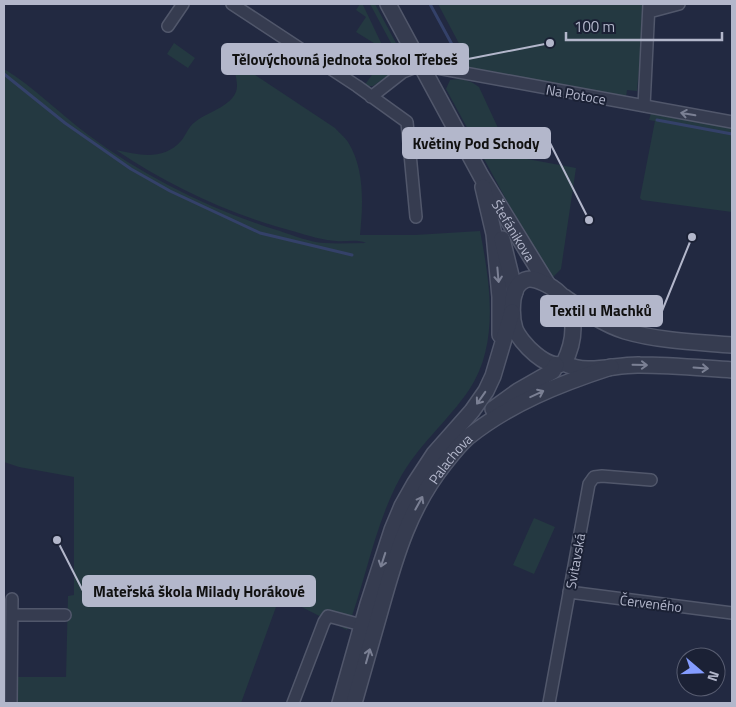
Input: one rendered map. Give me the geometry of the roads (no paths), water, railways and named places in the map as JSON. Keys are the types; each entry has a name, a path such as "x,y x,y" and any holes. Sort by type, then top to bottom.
{"street":[{"path":"168,26 183,4"},
{"path":"234,4 407,122 416,217"},
{"name":"Štefánikova","path":"388,4 481,176 548,285"},
{"path":"644,106 649,8 679,4"},
{"path":"371,97 403,72 421,65"},
{"name":"Na Potoce","path":"421,65 732,122"},
{"path":"481,176 494,234 500,297 500,354"},
{"name":"Štefánikova","path":"481,176 501,233 514,292"},
{"path":"732,345 670,340 624,331 598,318 548,285 534,279 526,280 516,286 514,292 512,312 515,328 520,339 542,359 585,369 630,364 732,370"},
{"path":"467,439 498,404 553,371 560,364 572,342 574,323 571,310 561,294"},
{"name":"Palachova","path":"354,703 369,627 392,530 402,506 434,454 472,411 486,391 493,376 512,312"},
{"name":"Palachova","path":"340,703 414,512 438,472 467,439 510,408 558,385 611,367"},
{"name":"Svitavská","path":"549,703 587,494 592,479 602,476 651,480"},
{"name":"Červeného","path":"569,592 732,613"},
{"path":"11,703 12,599"},
{"path":"12,615 65,615"},
{"path":"293,703 328,616 369,627"}],"waterway":[{"path":"430,4 455,50"},
{"path":"4,74 65,123 131,169 170,191 260,233 352,255"},
{"path":"657,120 732,134"}],"place":[{"name":"Tělovýchovná jednota Sokol Třebeš","path":"550,43"},
{"name":"Květiny Pod Schody","path":"589,220"},
{"name":"Textil u Machků","path":"692,237"},
{"name":"Mateřská škola Milady Horákové","path":"57,540"}]}
